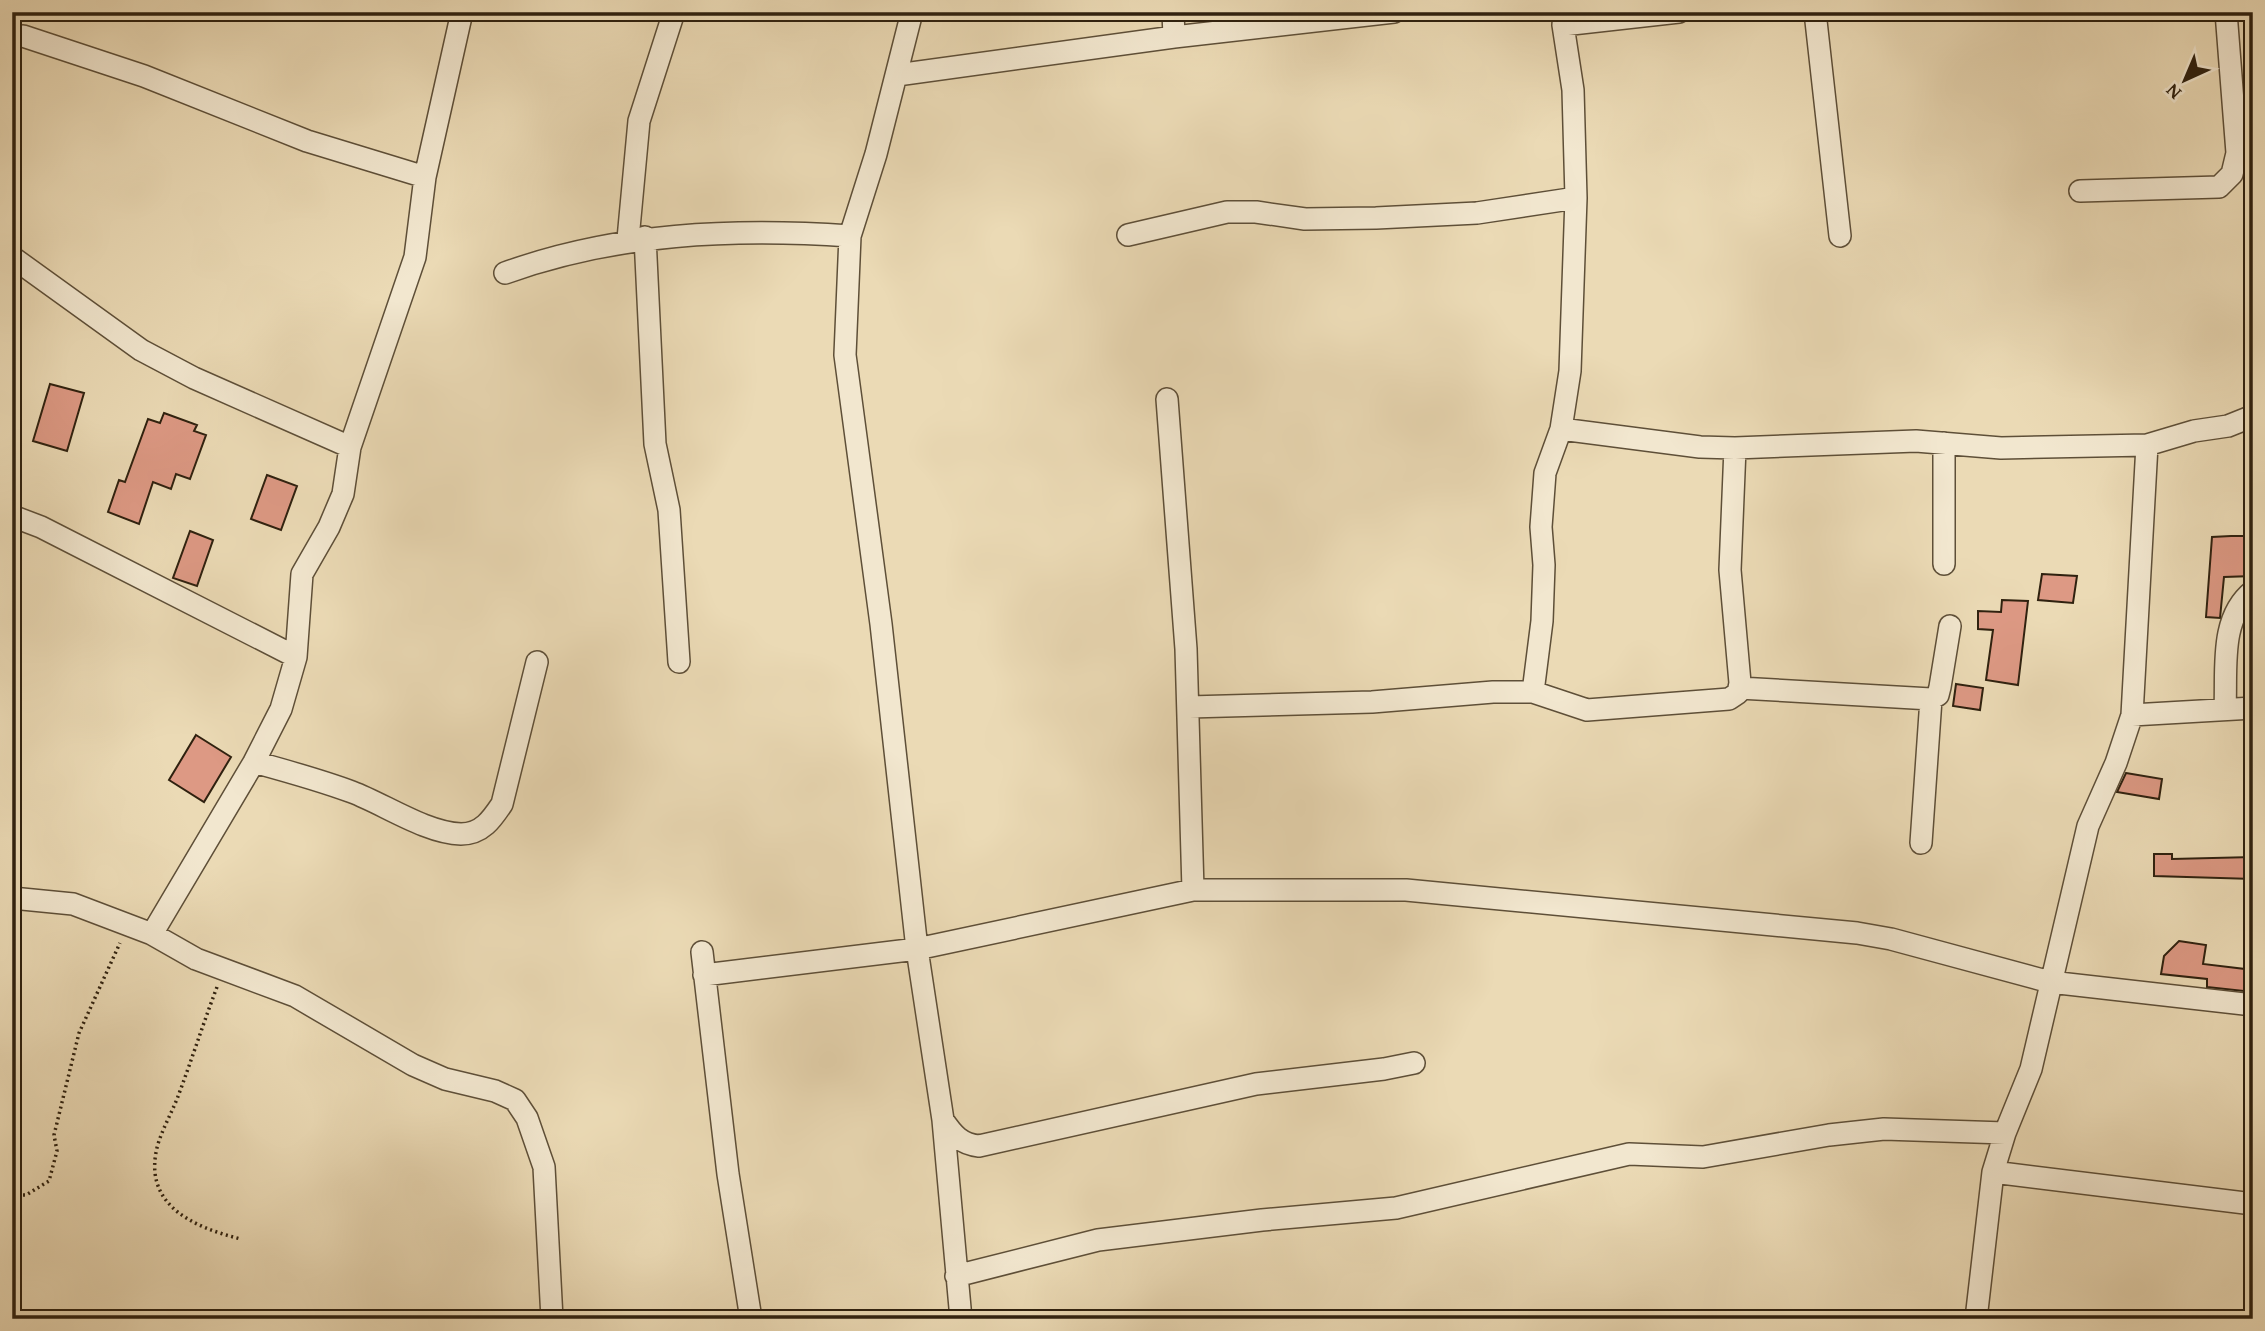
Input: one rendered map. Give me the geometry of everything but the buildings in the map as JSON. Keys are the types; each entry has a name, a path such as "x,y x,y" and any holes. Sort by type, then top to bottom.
{"street":[{"path":"152,934 254,762 281,709 296,657 302,573 329,527 343,494 350,447 415,257 425,177 462,12"},
{"path":"674,12 639,121 636,238 655,444 669,510 679,662"},
{"path":"912,12 897,75 850,236 845,355 881,624 917,949 943,1120 961,1319"},
{"path":"1174,12 1174,37"},
{"path":"897,75 1174,37 1394,12"},
{"path":"1533,692 1542,621 1541,527 1545,473 1561,429 1570,371 1576,198 1573,90 1564,19 1679,12"},
{"path":"1815,12 1840,236"},
{"path":"2080,191 2219,187 2232,174 2237,153 2226,12"},
{"path":"23,36 144,76 307,141 425,177"},
{"path":"1128,235 1227,212 1256,212 1306,219 1376,218 1477,213 1576,198"},
{"path":"505,273 636,238 796,233 850,236"},
{"path":"14,261 141,350 194,378 350,447"},
{"path":"1167,399 1189,708 1193,890"},
{"path":"1561,429 1700,447 1916,441 2001,448 2147,445 2194,431 2228,426 2253,416"},
{"path":"1944,443 1944,564"},
{"path":"1976,1319 1993,1172 2005,1133 2026,1088 2088,826 2116,763 2132,715 2147,445"},
{"path":"1189,708 1373,702 1493,692 1533,692 1587,710 1729,699 1739,688 1730,550 1735,448"},
{"path":"12,516 41,527 296,657"},
{"path":"2225,709 2230,623 2240,602 2253,591"},
{"path":"1739,688 1931,699 1938,695 1950,626"},
{"path":"254,762 352,792 445,831 463,834 479,830 489,823 502,804 537,662"},
{"path":"1921,843 1931,699"},
{"path":"2132,715 2253,708"},
{"path":"704,975 917,949 1193,890 1406,890 1857,933 1891,939 2050,982 2253,1005"},
{"path":"12,898 73,904 152,934 223,970 295,996 413,1065 444,1079 495,1091 514,1100 527,1118 544,1167 552,1319"},
{"path":"702,952 728,1174 751,1319"},
{"path":"943,1120 955,1137 967,1145 979,1146 1256,1084 1414,1063"},
{"path":"956,1276 1098,1240 1262,1220 1396,1208 1629,1154 1703,1157 1829,1135 1884,1129 2005,1133"},
{"path":"1993,1172 2253,1204"}],"path":[{"path":"12,1195 26,1195 49,1181 57,1152 54,1135 79,1033 127,926"},
{"path":"223,970 158,1146 155,1174 163,1198 175,1211 193,1223 241,1239"}]}
